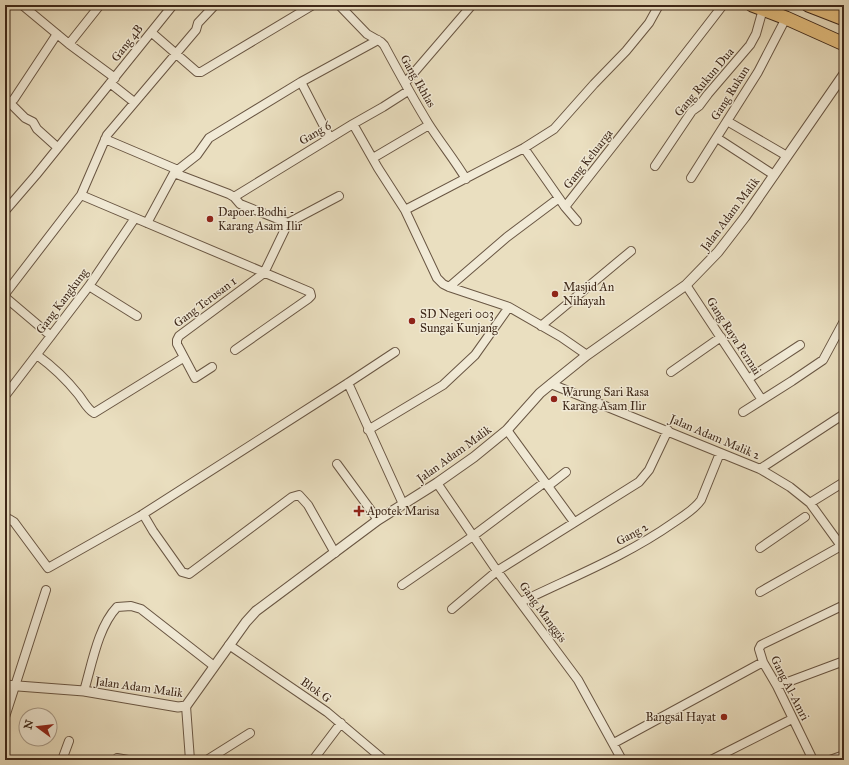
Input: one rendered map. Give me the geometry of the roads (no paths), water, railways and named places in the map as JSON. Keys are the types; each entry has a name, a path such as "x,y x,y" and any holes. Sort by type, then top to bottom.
{"highway":[{"path":"808,5 844,18"},
{"path":"758,7 844,44"}],"street":[{"path":"69,44 100,5"},
{"name":"Gang 4B","path":"5,211 36,175 172,5"},
{"path":"5,294 81,195 106,139 114,126 196,30 198,23 215,5"},
{"path":"151,32 197,72 201,72 313,5"},
{"name":"Gang Ikhlas","path":"339,5 367,34 384,45 429,125 456,162 466,179"},
{"name":"Gang 6","path":"234,197 330,138 383,108 407,87 472,5"},
{"path":"405,210 524,148 554,129 626,51 649,23 659,5"},
{"name":"Gang Keluarga","path":"449,286 508,237 559,198 566,207 723,5"},
{"path":"27,6 57,34 112,80 134,102"},
{"name":"Gang Rukun Dua","path":"656,166 694,109 699,106 750,46 756,34 758,7"},
{"name":"Gang Rukun","path":"691,178 758,72 786,18"},
{"path":"57,34 7,105 33,122 37,129 57,148"},
{"path":"147,223 176,172 197,155 209,138 301,82 378,40"},
{"name":"Jalan Adam Malik","path":"5,685 84,691 178,707 186,706 246,622 256,611 300,577 335,554 378,520 437,483 474,457 507,430 540,393 551,384 587,355 686,285 718,252 745,217 844,74"},
{"path":"301,82 330,138"},
{"path":"728,121 787,156"},
{"path":"354,124 405,210 437,278 443,284 509,307 561,337 587,355"},
{"path":"373,158 429,125"},
{"path":"717,138 774,175"},
{"path":"106,139 234,197 240,204 288,224"},
{"path":"524,148 559,198"},
{"path":"81,195 310,292 311,296 308,299 236,350"},
{"path":"264,273 288,224 339,196"},
{"path":"566,207 577,221"},
{"name":"Gang Kangkung","path":"5,396 89,286 135,218"},
{"path":"541,326 632,251"},
{"name":"Gang Terusan 1","path":"212,367 195,378 183,358 177,344 179,336 264,273"},
{"name":"Gang Raya Permai","path":"686,285 762,400"},
{"path":"89,286 137,316"},
{"path":"5,297 51,336"},
{"path":"368,430 443,385 475,355 509,307"},
{"path":"743,412 823,360 844,321"},
{"path":"672,372 721,337"},
{"path":"748,378 800,345"},
{"path":"5,520 9,519 14,522 48,568 143,514 395,352"},
{"path":"37,354 64,378 94,413 183,358"},
{"path":"348,383 368,430 403,504"},
{"name":"Jalan Adam Malik 2","path":"551,384 668,430 760,469 810,503 810,514 842,548"},
{"path":"760,469 844,414"},
{"path":"507,430 574,522"},
{"path":"452,609 497,571 639,482 650,470 668,430"},
{"name":"Gang 2","path":"521,602 635,548 658,534 690,511 701,500 720,453"},
{"path":"337,464 378,520"},
{"path":"402,585 546,484 566,472"},
{"path":"810,503 844,482"},
{"name":"Gang Manggis","path":"437,483 497,571 578,680 622,760"},
{"path":"143,514 171,558 182,572 189,574 292,497 298,495 308,505 335,554"},
{"path":"760,548 810,514"},
{"path":"760,592 842,548"},
{"path":"5,717 46,590"},
{"name":"Gang Al-Amri","path":"812,760 777,686 763,662 759,649 761,645 844,605"},
{"path":"84,691 103,626 109,614 117,607 131,606 142,608 214,666"},
{"name":"Blok G","path":"230,645 327,712 384,760"},
{"path":"777,686 844,661"},
{"path":"614,743 763,662"},
{"path":"186,706 190,760"},
{"path":"710,760 792,719"},
{"path":"313,760 341,724"},
{"path":"207,760 250,733"},
{"path":"62,760 69,741"},
{"path":"830,760 844,755"},
{"path":"117,758 128,760"}],"place":[{"name":"Dapoer Bodhi - Karang Asam Ilir","path":"210,219"},
{"name":"Masjid An Nihayah","path":"555,294"},
{"name":"SD Negeri 003 Sungai Kunjang","path":"412,321"},
{"name":"Warung Sari Rasa Karang Asam Ilir","path":"554,399"},
{"name":"Apotek Marisa","path":"359,511"},
{"name":"Bangsal Hayat","path":"724,717"}]}
